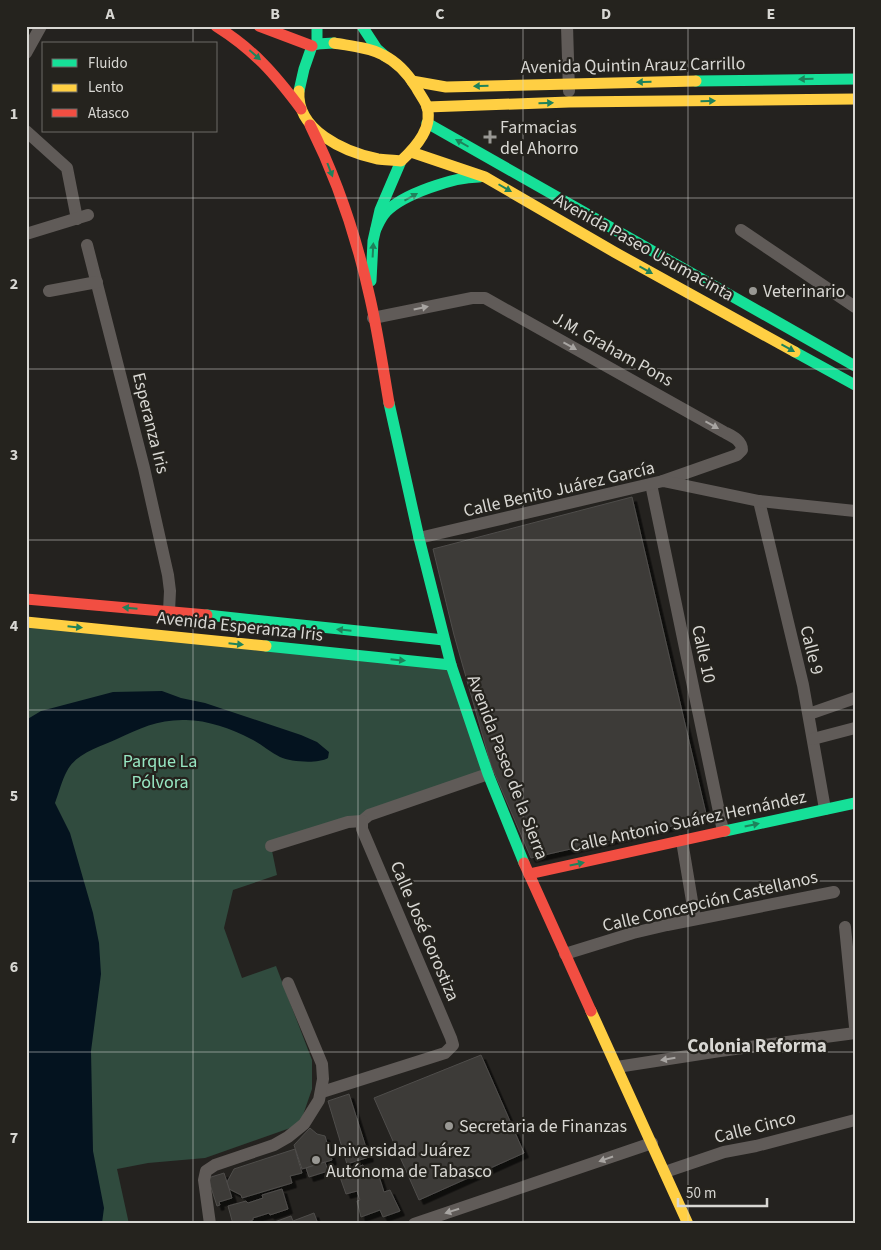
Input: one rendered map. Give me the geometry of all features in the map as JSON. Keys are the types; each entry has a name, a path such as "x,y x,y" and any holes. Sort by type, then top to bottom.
{"main road":[{"path":"216,26 241,42 264,62 301,109 310,126 336,143 360,154 379,159 401,161 411,152 422,137 427,123 427,108 412,81 398,65 377,49 362,26"},
{"path":"259,26 314,45 334,43 350,45 385,56"},
{"path":"301,109 299,91 301,78 314,45 317,26"},
{"name":"Avenida Quintin Arauz Carrillo","path":"412,81 446,87 568,83 855,79"},
{"name":"Avenida Quintin Arauz Carrillo","path":"427,108 569,102 855,99"},
{"name":"Avenida Paseo Usumacinta","path":"427,123 855,366"},
{"name":"Avenida Paseo de la Sierra","path":"310,126 324,153 359,254 419,538 444,640 488,774 529,874 688,1224"},
{"name":"Avenida Paseo Usumacinta","path":"411,152 489,179 616,253 855,385"},
{"name":"Avenida Paseo de la Sierra","path":"370,299 373,242 380,210 401,161"},
{"path":"376,229 387,212 435,186 475,177 489,179"},
{"name":"Avenida Esperanza Iris","path":"26,598 444,640"},
{"name":"Avenida Esperanza Iris","path":"26,622 451,665"},
{"name":"Calle Antonio Suárez Hernández","path":"529,874 855,803"}],"street":[{"path":"26,54 41,26"},
{"path":"567,26 569,102"},
{"path":"26,131 67,168 82,217 26,234"},
{"path":"740,230 855,307"},
{"name":"Esperanza Iris","path":"87,245 144,468 168,575 170,591 169,611"},
{"path":"48,291 97,282"},
{"name":"J.M. Graham Pons","path":"373,318 472,298 485,298 735,438 741,444 742,450 737,455 657,483"},
{"name":"Calle Benito Juárez García","path":"419,538 657,483 759,501 855,511"},
{"name":"Calle 10","path":"657,483 723,831"},
{"name":"Calle 9","path":"759,501 809,714 825,809"},
{"path":"809,714 855,698"},
{"path":"813,738 855,728"},
{"path":"271,846 348,822 362,821 369,815 488,774"},
{"name":"Calle José Gorostiza","path":"322,1092 445,1053 453,1045 362,829 362,821"},
{"path":"682,841 694,919"},
{"name":"Calle Concepción Castellanos","path":"565,954 634,933 694,919 834,892"},
{"path":"845,927 855,1028"},
{"path":"210,1224 204,1180 206,1171 222,1162 281,1142 310,1116 322,1092 323,1071 320,1058 288,983"},
{"path":"617,1067 720,1050 855,1033"},
{"name":"Calle Cinco","path":"665,1172 724,1152 756,1146 855,1120"},
{"path":"414,1224 652,1143"}],"green space":[{"name":"Parque La Pólvora","path":"26,622 451,665 488,774 271,846 277,875 233,890 224,928 242,978 276,966 312,1060 312,1089 302,1118 293,1127 205,1158 148,1163 117,1169 129,1224 26,1224"}],"water":[{"path":"162,691 181,698 205,703 301,735 317,742 329,752 328,758 311,762 285,759 251,739 228,729 194,720 177,720 150,725 96,748 82,755 67,771 55,803 70,833 93,913 99,943 101,974 91,1051 93,1151 104,1208 102,1223 26,1224 26,720 41,711 113,692"}],"building":[{"path":"632,497 707,818 531,858 491,765 454,635 433,549"},
{"name":"Secretaria de Finanzas","path":"481,1055 524,1153 419,1200 374,1098"},
{"path":"349,1094 369,1157 347,1164 328,1101"},
{"path":"310,1128 317,1134 325,1136 332,1160 302,1169 294,1145"},
{"path":"295,1149 302,1173 290,1176 292,1183 242,1198 241,1195 229,1189 227,1182 234,1169"},
{"path":"325,1162 328,1171 309,1177 306,1168"},
{"path":"363,1165 365,1170 376,1167 384,1192 390,1190 400,1211 383,1217 380,1210 361,1217 357,1201 360,1200 357,1191 346,1194 340,1177 352,1174 350,1169"},
{"path":"224,1173 232,1198 219,1202 220,1205 217,1206 208,1178"},
{"path":"282,1189 288,1209 253,1218 253,1220 241,1224 233,1224 228,1206 246,1201 248,1203 263,1198 262,1195"},
{"path":"314,1213 318,1224 269,1224 291,1216 293,1221"}],"traffic: fast":[{"path":"317,26 317,44"},
{"path":"362,26 377,49 385,56"},
{"path":"299,91 312,46 334,43"},
{"path":"696,81 855,79"},
{"path":"427,123 855,366"},
{"path":"371,281 373,241 380,210 401,161"},
{"path":"376,229 386,212 404,199 443,183 479,177"},
{"path":"795,352 855,385"},
{"path":"389,403 419,538 451,665 488,774 524,863"},
{"path":"207,615 444,640"},
{"path":"266,646 451,665"},
{"path":"725,831 855,803"}],"traffic: slow":[{"path":"299,91 300,105 305,117 314,128 337,145 365,156 401,161 418,143 426,128 428,112 425,102 406,73 393,61 377,52 334,43"},
{"path":"412,81 446,87 696,81"},
{"path":"427,107 569,102 855,99"},
{"path":"411,152 485,177 616,253 795,352"},
{"path":"26,622 266,646"},
{"path":"591,1011 688,1224"}],"traffic: jam":[{"path":"216,26 242,44 263,63 301,109"},
{"path":"259,26 312,46"},
{"path":"310,125 337,188 359,254 373,311 389,403"},
{"path":"26,599 207,615"},
{"path":"529,874 725,831"},
{"path":"524,863 591,1011"}],"place":[{"name":"Farmacias del Ahorro","path":"490,137"},
{"name":"Veterinario","path":"753,291"},
{"name":"Secretaria de Finanzas","path":"449,1126"},
{"name":"Universidad Juárez Autónoma de Tabasco","path":"316,1160"}],"district":[{"name":"Colonia Reforma","path":"757,1045"}]}
